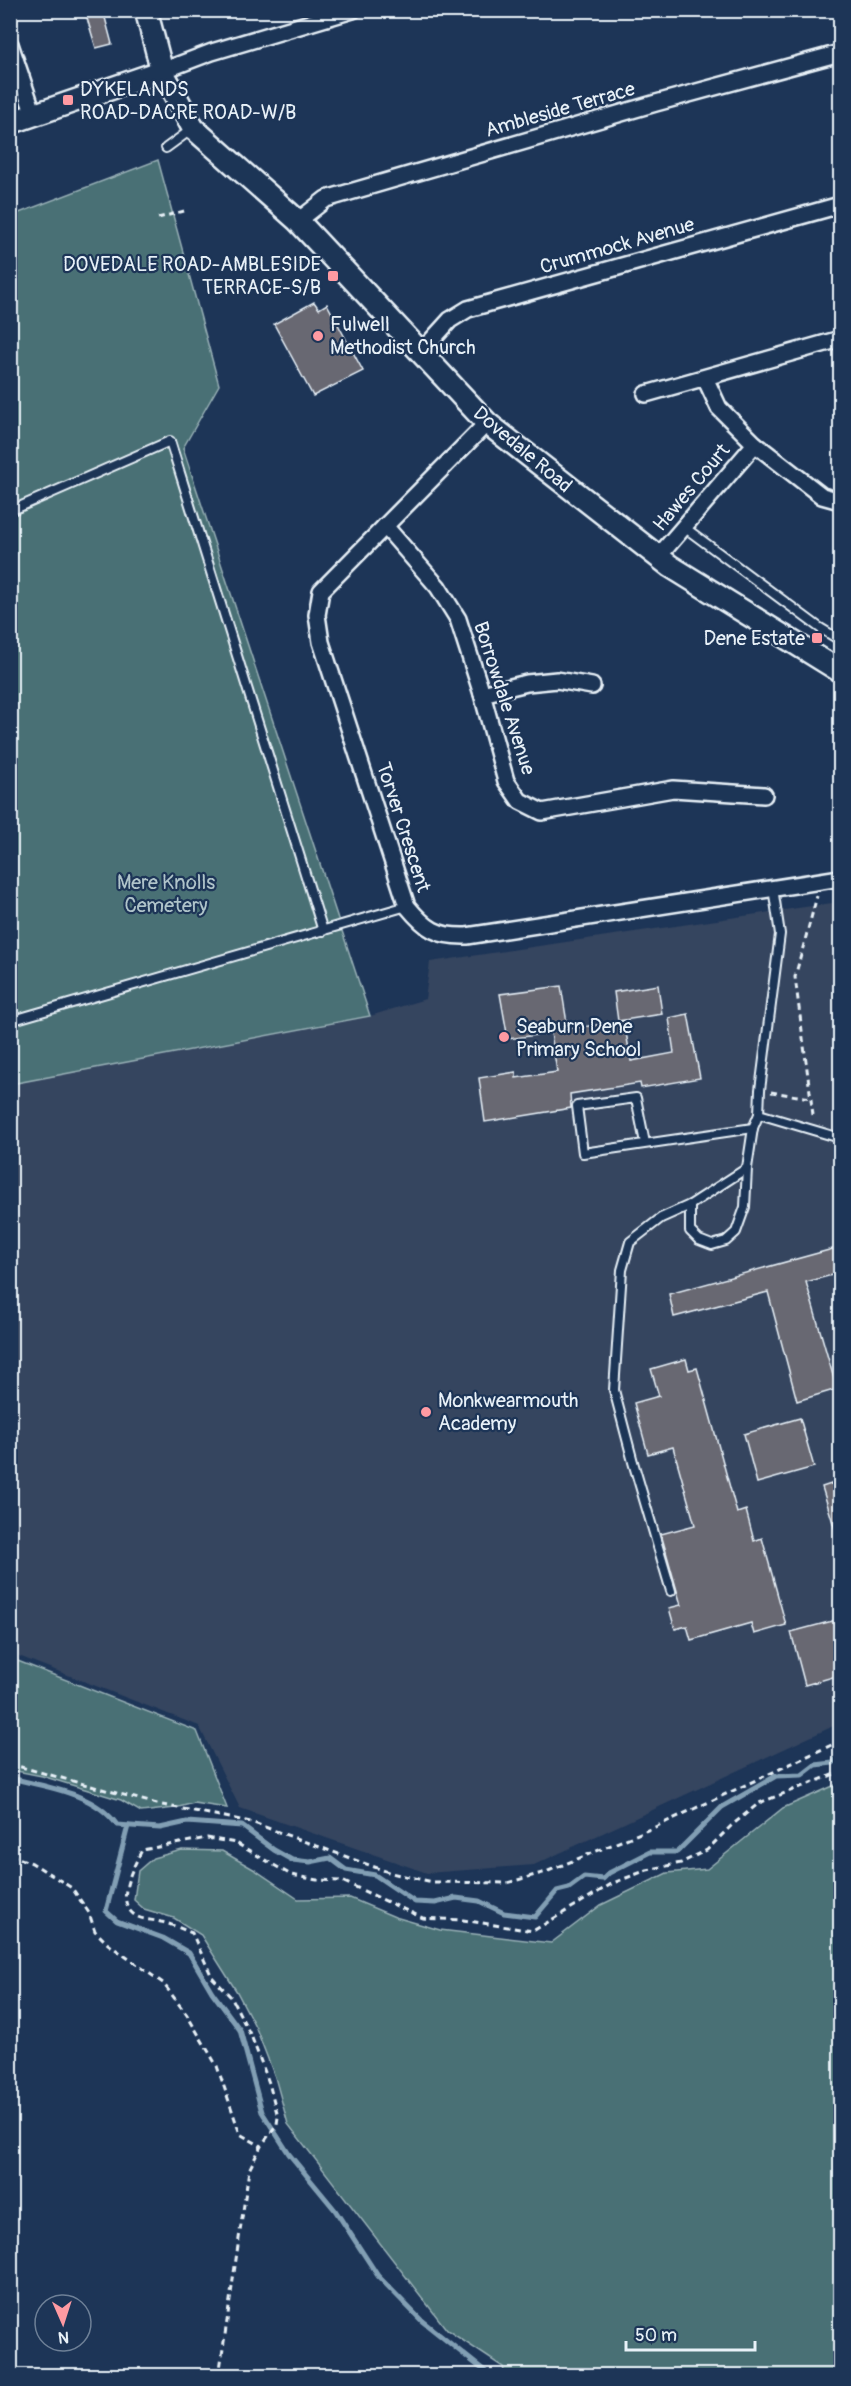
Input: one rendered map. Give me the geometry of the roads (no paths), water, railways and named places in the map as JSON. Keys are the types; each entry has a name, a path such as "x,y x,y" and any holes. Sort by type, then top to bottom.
{"street":[{"name":"Dovedale Road","path":"146,10 162,71 194,128 298,221 487,423 658,557 840,671"},
{"path":"10,123 212,52 353,10"},
{"path":"10,44 34,115"},
{"name":"Ambleside Terrace","path":"298,221 326,200 656,103 840,53"},
{"name":"Crummock Avenue","path":"421,352 450,320 468,309 840,205"},
{"path":"646,394 840,339"},
{"path":"705,378 718,408 755,444 822,496 840,501"},
{"name":"Torver Crescent","path":"487,423 321,591 316,615 321,642 407,906 420,922 434,932 450,936 840,878"},
{"name":"Hawes Court","path":"658,557 755,444"},
{"name":"Borrowdale Avenue","path":"385,526 438,587 458,619 506,781 520,801 542,812 674,789 764,795"},
{"path":"482,694 527,683 557,680 592,686"}],"lane":[{"path":"166,148 194,128"},
{"path":"10,511 170,441 323,931"},
{"path":"684,527 820,628 840,640"},
{"path":"690,1205 690,1231 699,1240 712,1245 726,1241 736,1232 746,1207 747,1168 753,1128 759,1114 780,934 772,888"},
{"path":"10,1022 407,906"},
{"path":"645,1143 636,1098 577,1106 583,1153 753,1128"},
{"path":"759,1114 840,1138"},
{"path":"671,1591 614,1390 621,1270 630,1242 661,1218 690,1205 747,1168"}],"waterway":[{"path":"10,1778 54,1788 83,1798 96,1805 117,1825 160,1828 187,1822 242,1826 274,1850 292,1860 310,1862 330,1858 346,1870 375,1875 415,1902 435,1903 456,1898 479,1901 504,1913 535,1917 557,1891 569,1888 584,1877 603,1879 609,1873 650,1852 677,1852 722,1807 776,1776 802,1775 815,1765 833,1763 840,1755"},
{"path":"128,1826 106,1911 117,1921 163,1938 189,1953 212,1992 240,2030 262,2112 289,2154 335,2210 378,2276 422,2321 491,2376"}],"place":[{"name":"DYKELANDS ROAD-DACRE ROAD-W/B","path":"68,100"},
{"name":"DOVEDALE ROAD-AMBLESIDE TERRACE-S/B","path":"333,276"},
{"name":"Fulwell Methodist Church","path":"318,336"},
{"name":"Dene Estate","path":"817,638"},
{"name":"Seaburn Dene Primary School","path":"504,1037"},
{"name":"Monkwearmouth Academy","path":"426,1412"}],"park label":[{"name":"Mere Knolls Cemetery","path":"166,894"}]}
